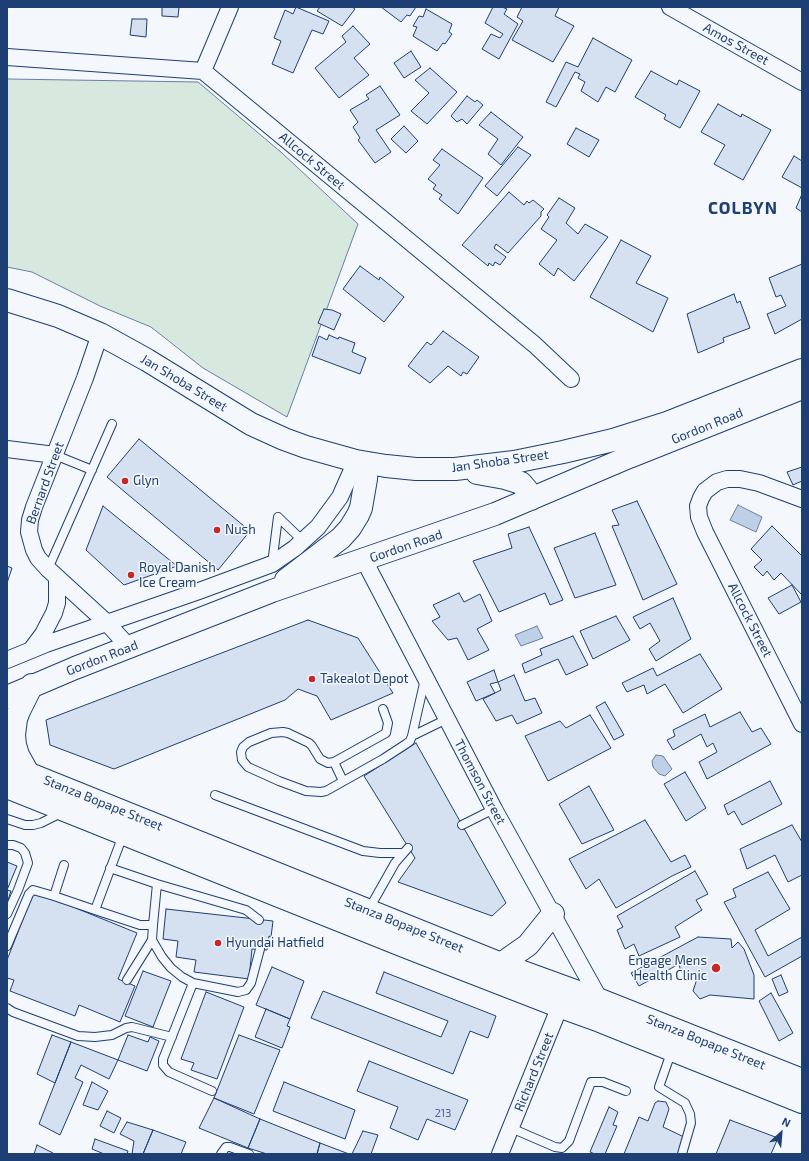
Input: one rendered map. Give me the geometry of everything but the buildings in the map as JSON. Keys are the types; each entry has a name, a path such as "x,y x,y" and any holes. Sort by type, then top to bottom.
{"main road":[{"name":"Jan Shoba Street","path":"7,300 58,316 100,334 147,360 251,424 284,439 306,447 361,462 416,469 454,469 514,462 613,440 667,423 802,370"},
{"name":"Gordon Road","path":"7,697 32,685 272,591 495,514 629,457 802,388"},
{"path":"272,591 341,538 350,528 361,508 366,479 361,462"},
{"path":"454,469 514,480 524,486 531,499"},
{"path":"28,773 18,755 14,735 19,710 32,685"},
{"name":"Stanza Bopape Street","path":"7,765 501,964 564,998 600,1021 802,1102"},
{"name":"Stanza Bopape Street","path":"7,787 123,834 564,998 600,1000 802,1080"},
{"path":"501,964 528,945 553,914"}],"street":[{"path":"7,57 203,71 230,7"},
{"name":"Amos Street","path":"670,7 802,82"},
{"name":"Allcock Street","path":"203,71 535,345 570,379"},
{"name":"Bernard Street","path":"100,334 85,378 34,507 28,532 38,558 52,573 107,623 129,647"},
{"path":"7,449 54,455"},
{"path":"7,660 272,564 303,541 318,527 340,497 361,462"},
{"name":"Allcock Street","path":"802,499 759,483 740,479 726,479 717,482 704,491 698,506 699,516 705,532 802,724"},
{"name":"Thomson Street","path":"364,560 494,810 600,1000"},
{"path":"30,651 43,634 54,613 57,603 52,573"},
{"name":"Richard Street","path":"500,1154 564,998"}],"lane":[{"path":"52,573 92,470 112,424"},
{"path":"54,455 92,470"},
{"path":"272,564 278,517 303,541"},
{"path":"383,709 388,723 386,733 334,762 328,763 320,759 309,743 283,732 271,733 249,742 243,747 241,752 242,760 248,768 306,791 324,792 406,744 412,736 426,678"},
{"path":"412,736 447,720"},
{"path":"334,762 343,781"},
{"path":"215,795 363,851 380,853 405,851 395,863 368,910"},
{"path":"462,825 494,810"},
{"path":"7,819 25,825 32,825 46,821 65,811"},
{"path":"95,910 123,834"},
{"path":"7,845 13,845 21,848 25,853 28,863 7,914"},
{"path":"54,896 64,865"},
{"path":"110,868 157,884 246,910 259,920"},
{"path":"127,980 152,940 157,884"},
{"path":"7,946 29,894 33,890 140,925 153,925"},
{"path":"152,940 162,957 171,968 182,977 193,983 238,992 246,990 251,983 260,949"},
{"path":"193,983 163,1059 164,1065 169,1072 212,1091"},
{"path":"7,1008 13,1012 78,1036 95,1037 112,1035 126,1028 132,1027 172,1037"},
{"path":"672,1050 659,1087 685,1104 690,1114 691,1123 682,1154"},
{"path":"511,1128 555,1147 562,1148 569,1141 591,1082 603,1082 626,1091"},
{"path":"222,1154 226,1147 230,1147 248,1154"}],"shaded area":[{"path":"7,79 198,82 282,153 358,224 287,417 203,368 151,327 100,306 32,272 7,267"}],"water":[{"path":"738,505 762,517 756,532 730,520"},
{"path":"537,626 543,638 521,646 515,635"},
{"path":"656,755 663,756 672,769 665,776 659,774 653,767 652,761"}],"place":[{"name":"Glyn","path":"125,481"},
{"name":"Nush","path":"217,530"},
{"name":"Royal Danish Ice Cream","path":"131,575"},
{"name":"Takealot Depot","path":"312,679"},
{"name":"Hyundai Hatfield","path":"218,943"},
{"name":"Engage Mens Health Clinic","path":"716,968"}],"district":[{"name":"COLBYN","path":"743,208"}]}
